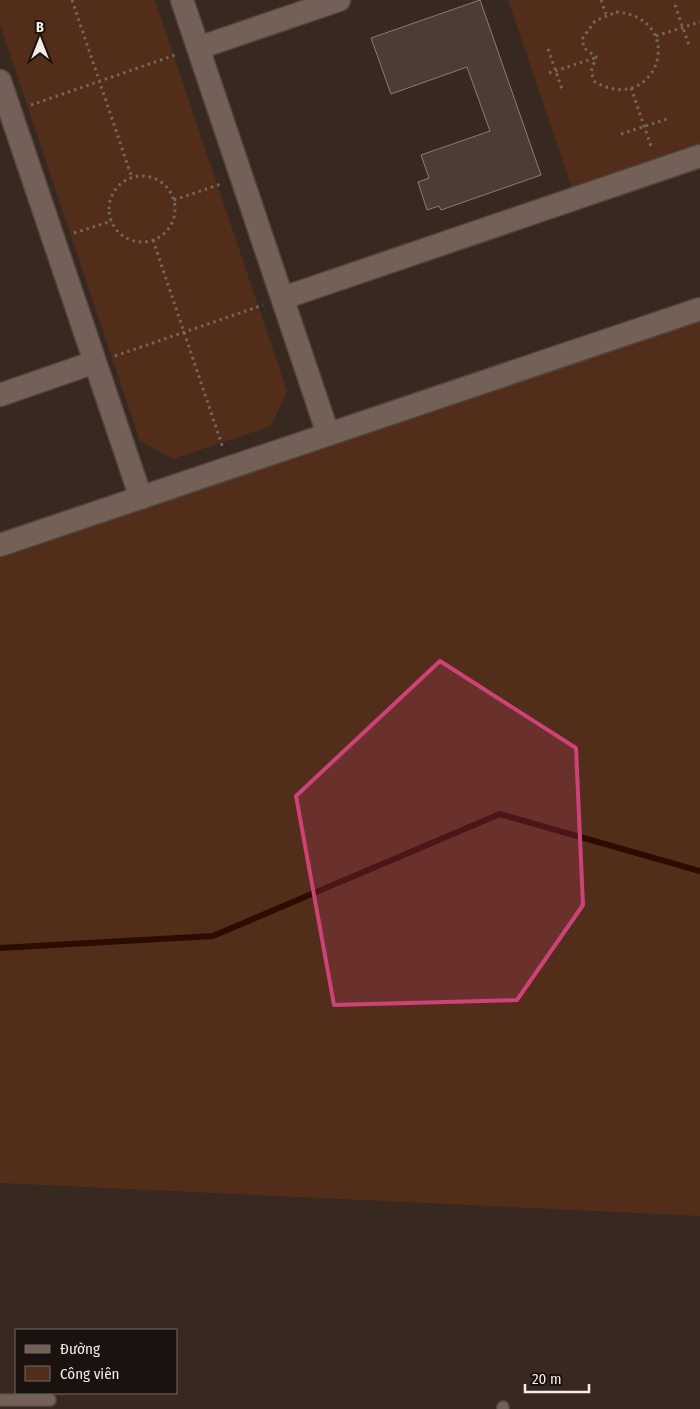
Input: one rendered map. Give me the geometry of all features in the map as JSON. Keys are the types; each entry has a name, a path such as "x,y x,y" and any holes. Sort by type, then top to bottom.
{"street":[{"path":"182,0 328,434"},
{"path":"198,48 339,0"},
{"path":"0,81 5,114 54,240 141,498"},
{"path":"283,298 700,156"},
{"path":"0,545 700,309"},
{"path":"0,395 95,362"}],"lane":[{"path":"0,1400 50,1400"}],"path":[{"path":"72,0 132,178"},
{"path":"602,0 606,14"},
{"path":"675,6 690,48"},
{"path":"623,12 640,18 650,26 656,36 660,49 658,63 652,74 642,84 617,90 595,82 591,72 596,57 584,48 582,39 595,21 606,14 623,12"},
{"path":"656,36 700,22"},
{"path":"5,114 198,48"},
{"path":"548,48 563,92"},
{"path":"549,73 596,57"},
{"path":"631,88 659,170"},
{"path":"621,134 667,118"},
{"path":"142,176 162,182 174,200 174,219 169,228 153,240 133,240 116,230 109,210 110,200 122,182 142,176"},
{"path":"174,200 241,176"},
{"path":"54,240 112,221"},
{"path":"153,240 230,467"},
{"path":"95,362 283,298"}],"highlighted area":[{"path":"440,661 576,748 583,905 517,1000 334,1005 296,796"}],"green space":[{"path":"0,0 155,0 287,391 271,426 173,459 140,441 0,25"},
{"path":"508,0 700,0 700,147 573,191"},
{"path":"700,313 700,1216 0,1183 0,553"}],"building":[{"path":"480,0 541,175 441,210 439,206 427,210 418,182 429,178 421,155 490,131 467,67 391,94 371,38"}],"waterway":[{"path":"0,948 213,936 500,814 700,871"}]}
